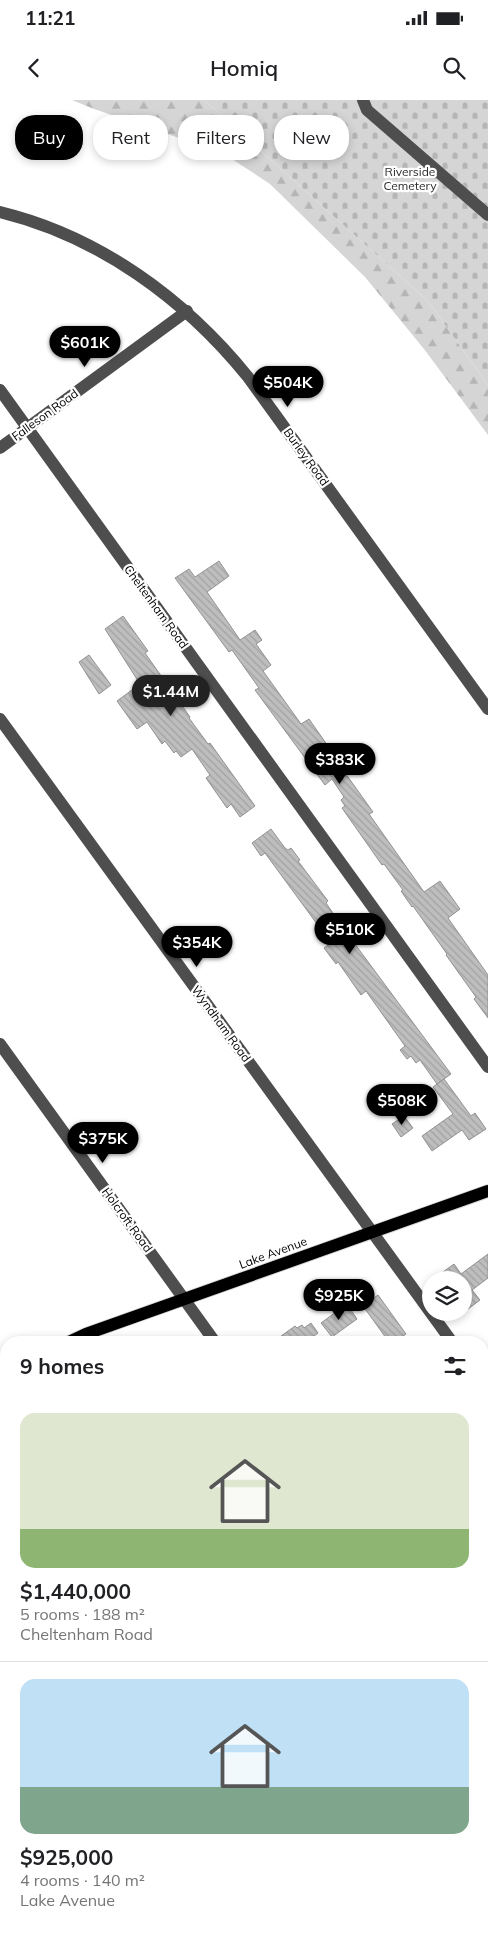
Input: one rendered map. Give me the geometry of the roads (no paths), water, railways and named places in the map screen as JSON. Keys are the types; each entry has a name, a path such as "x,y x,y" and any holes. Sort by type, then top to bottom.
{"main road":[{"name":"Lake Avenue","path":"82,1336 488,1191"}],"street":[{"path":"362,100 367,110 488,215"},
{"name":"Burley Road","path":"0,212 74,239 108,256 149,281 211,333 248,377 488,709"},
{"name":"Falleson Road","path":"0,448 187,312"},
{"name":"Cheltenham Road","path":"0,390 488,1067"},
{"name":"Wyndham Road","path":"0,720 448,1336"},
{"name":"Holcroft Road","path":"0,1044 211,1336"}],"park label":[{"name":"Riverside Cemetery","path":"410,179"}]}
